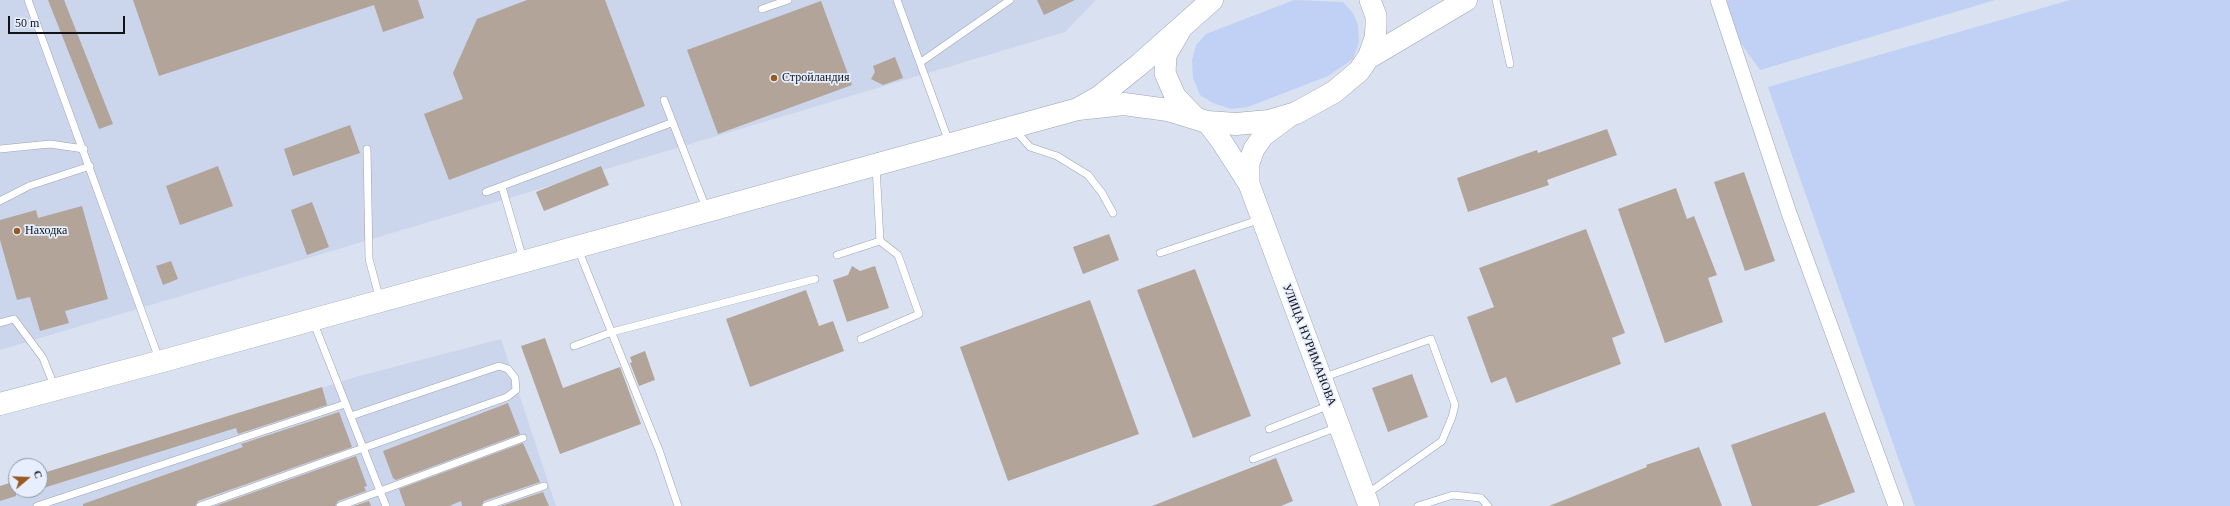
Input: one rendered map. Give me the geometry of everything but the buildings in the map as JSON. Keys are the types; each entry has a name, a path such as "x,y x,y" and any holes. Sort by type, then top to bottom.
{"main road":[{"path":"1078,109 1099,97 1212,0"},
{"path":"1249,184 1249,163 1254,149 1263,136 1296,113 1322,100 1346,84 1359,71 1368,58 1375,38 1376,27 1376,16 1370,0"},
{"path":"1368,58 1466,0"},
{"path":"1188,21 1175,38 1166,55 1165,72 1175,96 1222,142 1249,184"},
{"path":"0,404 160,362 380,300 524,262 1078,109 1124,104 1168,110 1201,120 1253,123 1269,122 1296,113"},
{"name":"УЛИЦА НУРИМАНОВА","path":"1249,184 1367,500"}],"street":[{"path":"1718,0 1789,213 1896,506"}],"lane":[{"path":"28,0 84,149 160,362"},
{"path":"762,9 788,0"},
{"path":"897,0 921,62 949,144"},
{"path":"921,62 1010,0"},
{"path":"1496,0 1510,64"},
{"path":"664,100 671,123 708,211"},
{"path":"486,192 671,123"},
{"path":"1013,126 1030,147 1057,156 1088,175 1102,193 1113,213"},
{"path":"0,149 50,144 84,149"},
{"path":"367,149 370,259 380,300"},
{"path":"861,339 919,314 898,255 880,241 876,164"},
{"path":"0,201 29,186 90,166"},
{"path":"502,187 524,262"},
{"path":"1160,253 1261,219"},
{"path":"837,255 880,241"},
{"path":"577,247 659,450 678,506"},
{"path":"574,346 612,332 815,279"},
{"path":"0,323 14,319 43,358 55,390"},
{"path":"312,319 386,506"},
{"path":"1322,378 1430,339 1455,405 1452,417 1442,441 1367,500"},
{"path":"200,506 506,397 516,390 514,378 508,369 500,366 351,416"},
{"path":"37,506 346,404"},
{"path":"1269,429 1332,404"},
{"path":"1253,459 1340,427"},
{"path":"340,506 523,438"},
{"path":"486,506 544,486"},
{"path":"1418,506 1453,495 1481,498 1488,506"}],"shaded area":[{"path":"0,0 1096,0 1065,32 0,350"},
{"path":"1294,0 1343,2 1353,13 1358,25 1359,42 1353,59 1328,76 1248,107 1231,109 1213,103 1200,95 1193,78 1192,60 1196,45 1206,34"},
{"path":"1729,0 1995,0 1760,70 1740,42 1723,2"},
{"path":"2070,0 2230,0 2230,506 1915,506 1768,87"},
{"path":"501,339 556,506 0,506 0,489 8,489 8,498 48,498 48,474 359,376"}],"place":[{"name":"Стройландия","path":"774,78"},
{"name":"Находка","path":"17,231"}]}
